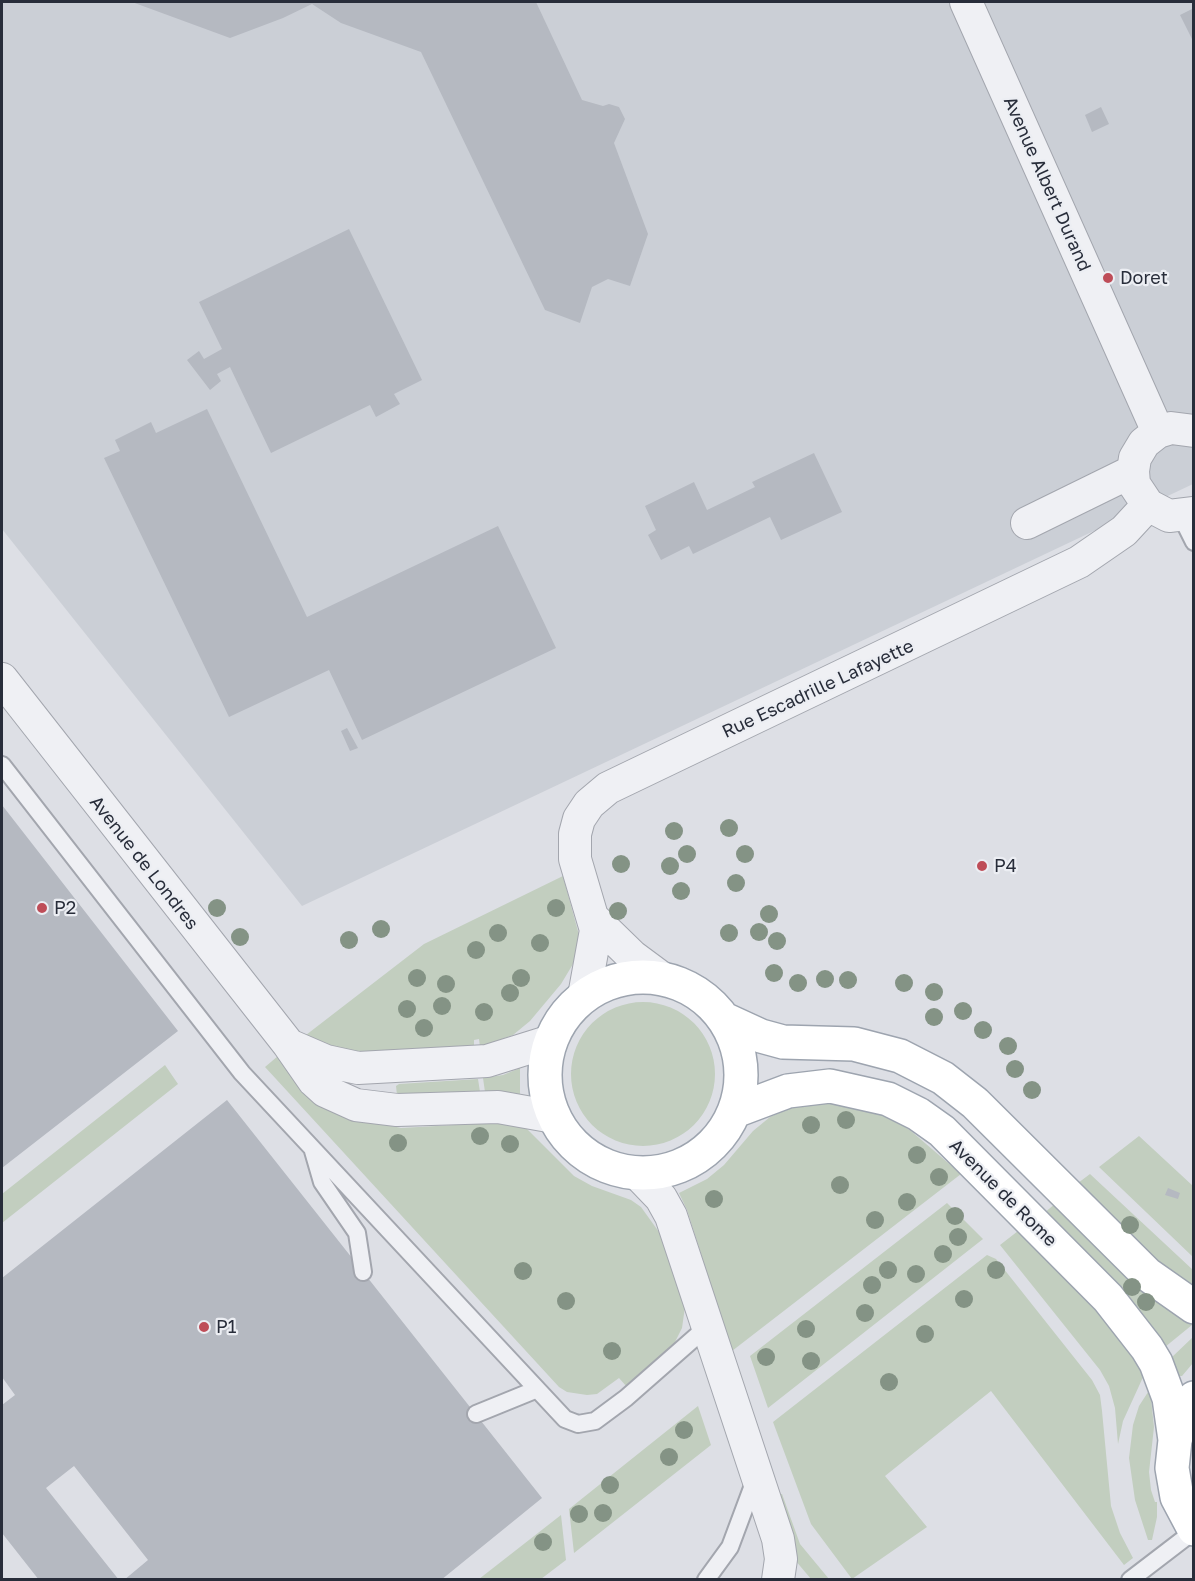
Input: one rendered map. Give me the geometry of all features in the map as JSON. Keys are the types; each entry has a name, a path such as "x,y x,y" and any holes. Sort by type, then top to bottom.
{"main road":[{"path":"642,976 663,979 686,987 707,1000 724,1019 735,1040 741,1064 741,1088 735,1111 723,1132 706,1150 685,1164 662,1171 637,1173 611,1168 588,1156 569,1139 554,1117 546,1092 545,1066 551,1041 565,1016 584,996 602,986 621,979 642,976"},
{"path":"724,1019 761,1036 783,1042 854,1044 900,1056 943,1078 959,1088 982,1110 1147,1274 1194,1307"},
{"name":"Avenue de Rome","path":"735,1111 788,1091 830,1086 888,1099 918,1114 942,1131 1108,1298 1147,1348 1168,1398 1175,1440"},
{"path":"1194,1398 1184,1413 1175,1440 1172,1468 1177,1497 1194,1530"}],"street":[{"name":"Avenue Albert Durand","path":"966,2 1158,432"},
{"path":"1190,524 1148,505 1134,483 1133,471 1135,458 1144,442 1158,432 1170,428 1194,431"},
{"path":"1027,523 1133,471"},
{"name":"Rue Escadrille Lafayette","path":"584,996 596,943 595,920 576,859 575,834 579,819 589,804 608,788 1056,574 1104,546 1124,531 1148,505"},
{"name":"Avenue de Londres","path":"2,679 289,1045 314,1081 325,1091 356,1105 397,1110 498,1107 554,1117"},
{"name":"Rue Escadrille Lafayette","path":"595,920 632,956 663,979"},
{"name":"Avenue de Londres","path":"289,1045 326,1061 358,1068 487,1061 551,1041"},
{"path":"637,1173 661,1198 671,1216 778,1539 781,1559 778,1580"}],"lane":[{"path":"2,765 242,1073 535,1390 565,1419 578,1424 595,1421 626,1398 708,1326"},
{"path":"312,1147 322,1182 357,1233 363,1272"},
{"path":"476,1414 535,1390"},
{"path":"706,1580 730,1547 758,1473"},
{"path":"1131,1580 1194,1530"}],"shaded area":[{"path":"2,2 1193,2 1193,484 302,906 2,529"}],"green space":[{"path":"563,876 579,935 576,959 561,984 530,1021 513,1035 480,1047 479,1039 474,1040 474,1047 357,1055 314,1042 306,1035 424,944"},
{"path":"643,1002 671,1007 694,1023 710,1046 715,1074 710,1102 694,1125 671,1141 643,1146 615,1141 592,1125 576,1102 571,1074 576,1046 592,1023 615,1007"},
{"path":"278,1056 356,1118 401,1128 490,1123 514,1125 527,1129 574,1176 592,1186 631,1200 641,1207 664,1239 685,1307 682,1328 672,1348 627,1387 619,1378 597,1394 567,1392 559,1387 265,1067"},
{"path":"165,1065 178,1084 2,1223 2,1194"},
{"path":"520,1068 520,1095 485,1092 483,1078 503,1075"},
{"path":"478,1079 480,1092 397,1095 396,1086 399,1084"},
{"path":"842,1102 890,1117 911,1131 961,1174 732,1351 687,1210 679,1193 707,1179 724,1165 753,1131 770,1117 789,1108"},
{"path":"1139,1136 1193,1186 1193,1257 1099,1167"},
{"path":"1090,1174 1193,1270 1193,1289 1150,1255 1078,1183"},
{"path":"947,1203 983,1239 768,1408 750,1356"},
{"path":"1055,1204 1144,1291 1192,1325 1165,1347 1044,1213"},
{"path":"1018,1231 1089,1302 1131,1353 1144,1375 1123,1421 1118,1444 1115,1408 1109,1386 1100,1370 1000,1245"},
{"path":"987,1255 996,1259 1092,1380 1100,1395 1111,1506 1120,1533 1133,1558 1124,1565 991,1391 885,1476 927,1527 852,1579 811,1524 773,1422"},
{"path":"1193,1337 1193,1363 1182,1376 1178,1376 1171,1358"},
{"path":"1150,1389 1154,1427 1149,1472 1151,1490 1157,1502 1157,1517 1152,1540 1148,1540 1135,1500 1129,1458 1133,1425 1139,1406"},
{"path":"698,1406 711,1445 574,1553 569,1509"},
{"path":"779,1494 782,1494 800,1544 829,1579 811,1579 795,1560"},
{"path":"561,1515 566,1560 541,1579 479,1579"}],"building":[{"path":"132,2 536,2 582,100 603,106 609,104 619,107 625,119 614,143 648,234 630,286 608,279 592,287 580,323 545,310 421,52 341,23 312,4 283,18 230,38"},
{"path":"1194,8 1194,43 1180,15"},
{"path":"1101,107 1109,124 1092,132 1085,115"},
{"path":"349,229 422,380 394,394 400,404 376,417 370,405 271,453 230,367 217,374 221,381 210,390 187,360 199,351 204,359 222,349 199,302"},
{"path":"207,409 307,617 498,526 556,648 362,740 329,670 229,717 104,458 120,451 115,440 151,422 156,433"},
{"path":"814,453 842,512 781,540 770,517 693,554 689,546 661,560 648,535 656,530 645,506 694,482 707,510 755,487 752,482"},
{"path":"347,728 358,748 350,751 341,731"},
{"name":"P2","path":"2,805 178,1031 2,1168"},
{"name":"P1","path":"227,1100 542,1498 441,1580 124,1580 148,1560 74,1466 46,1488 119,1580 39,1580 2,1533 2,1405 15,1395 2,1377 2,1278"},
{"path":"1168,1188 1180,1193 1178,1199 1165,1195"}],"place":[{"name":"Doret","path":"1108,278"},
{"name":"P4","path":"982,866"},
{"name":"P2","path":"42,908"},
{"name":"P1","path":"204,1327"}]}
